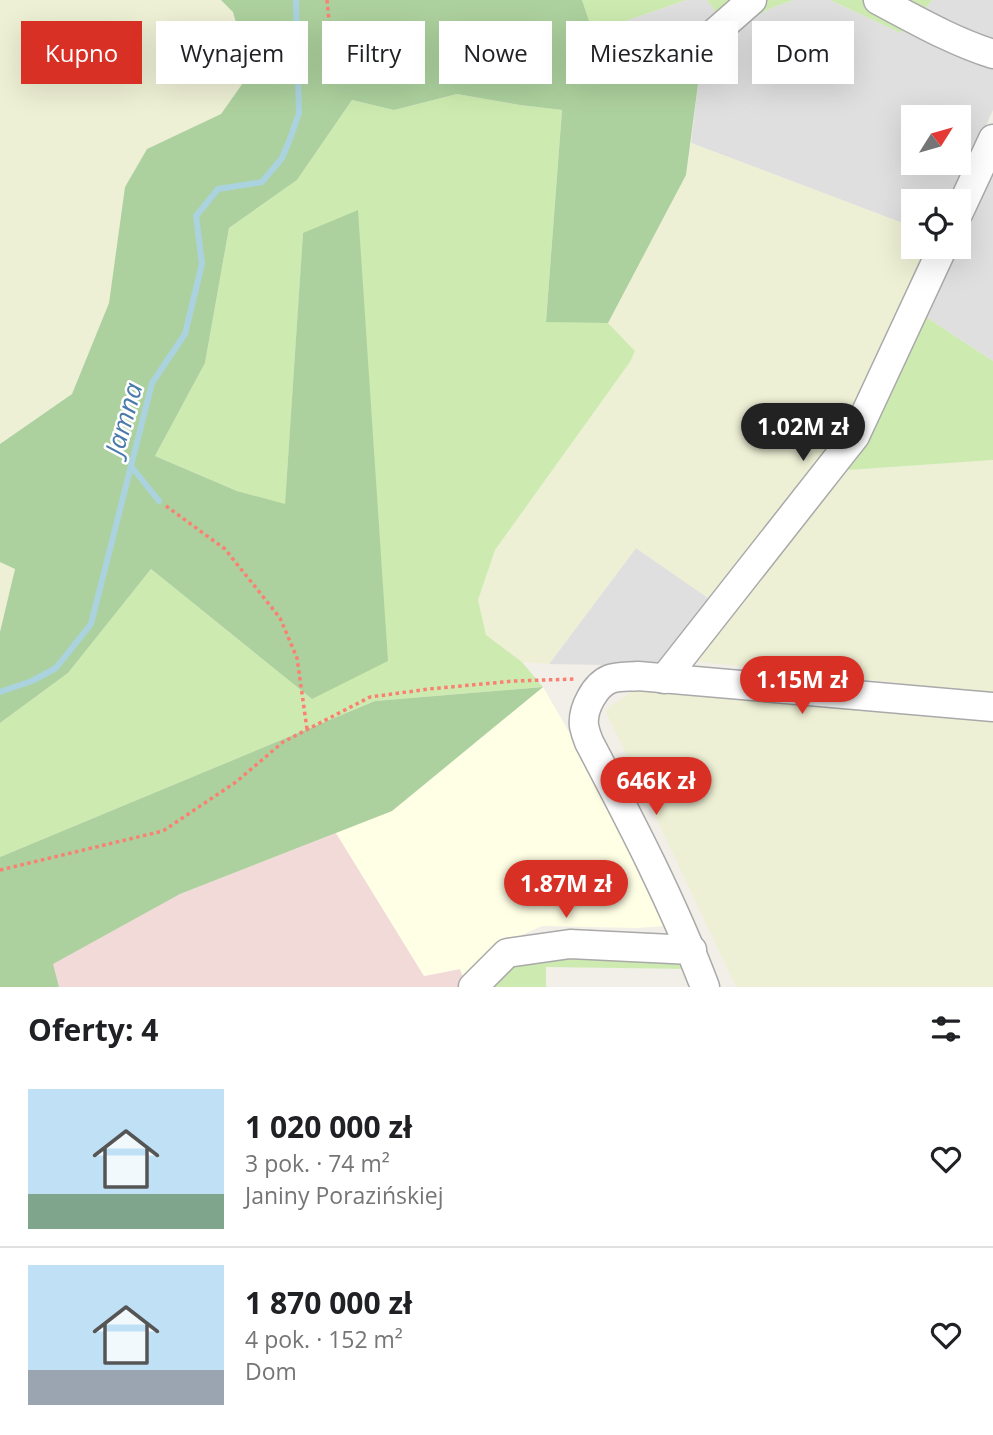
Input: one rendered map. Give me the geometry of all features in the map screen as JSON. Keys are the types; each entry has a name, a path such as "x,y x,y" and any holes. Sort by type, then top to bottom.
{"street":[{"path":"728,21 752,0"},
{"path":"878,0 936,31 993,54"},
{"path":"970,189 993,139"},
{"path":"664,679 855,436 937,259"},
{"path":"705,987 692,950 642,844 589,742 584,725 586,709 603,684 612,678 638,676 993,707"},
{"path":"473,987 507,953 570,944 692,950"}],"path":[{"path":"327,0 329,21"},
{"path":"166,506 225,549 280,618 297,658 307,729"},
{"path":"0,870 163,831 236,782 283,742 370,697 514,681 612,678"}],"shaded area":[{"path":"0,0 221,0 233,12 236,21 156,21 156,84 242,84 221,114 147,149 125,187 109,303 72,394 0,444"},
{"path":"686,0 707,0 724,21 626,21"},
{"path":"794,0 830,0 901,33 933,0 993,0 993,110 971,159 971,105 901,105 901,175 964,175 957,189 901,189 901,222 691,143 698,84 738,84 738,25 774,7"},
{"path":"691,143 901,222 901,259 925,259 845,434 711,600 636,548 549,664 522,662 486,635 478,600 495,550 630,362 635,351 608,323 686,175"},
{"path":"993,150 993,361 917,311 941,259 971,259 971,197"},
{"path":"993,460 993,693 691,661 848,470"},
{"path":"636,548 711,600 671,652 655,666 549,664"},
{"path":"0,562 15,568 0,632"},
{"path":"543,687 625,829 665,926 542,926 499,945 464,980 460,969 424,976 336,833 392,811"},
{"path":"637,688 993,720 993,987 736,987 605,710"},
{"path":"336,833 424,976 460,969 464,987 59,987 52,964 180,894"}],"green space":[{"path":"221,0 582,0 589,21 566,21 566,84 698,84 686,175 608,323 546,322 562,110 457,94 394,110 352,100 297,180 229,228 205,363 155,456 237,491 285,504 303,233 358,210 388,661 312,699 151,569 68,673 0,723 0,632 15,569 0,562 0,444 72,394 109,303 125,187 147,149 221,114 242,84 308,84 308,21 236,21 233,12"},
{"path":"582,0 686,0 626,21 589,21"},
{"path":"707,0 794,0 738,25 738,21 723,21"},
{"path":"830,0 933,0 901,33"},
{"path":"457,94 562,110 546,321 608,323 635,351 630,362 495,550 478,600 486,635 522,662 543,687 375,701 0,857 0,723 68,673 151,569 312,699 303,234 285,505 237,491 155,456 205,363 229,228 297,180 352,100 394,110"},
{"path":"917,311 993,361 993,460 848,470"},
{"path":"543,687 392,811 180,894 53,964 59,987 0,987 0,857 375,701"},
{"path":"534,957 689,961 691,969 546,967 546,987 493,987 508,970"}],"waterway":[{"name":"Jamna","path":"0,692 32,681 56,668 91,624 152,383 185,334 202,264 196,216 218,189 262,182 282,158 299,113 296,0"},
{"path":"131,466 159,501"}]}
